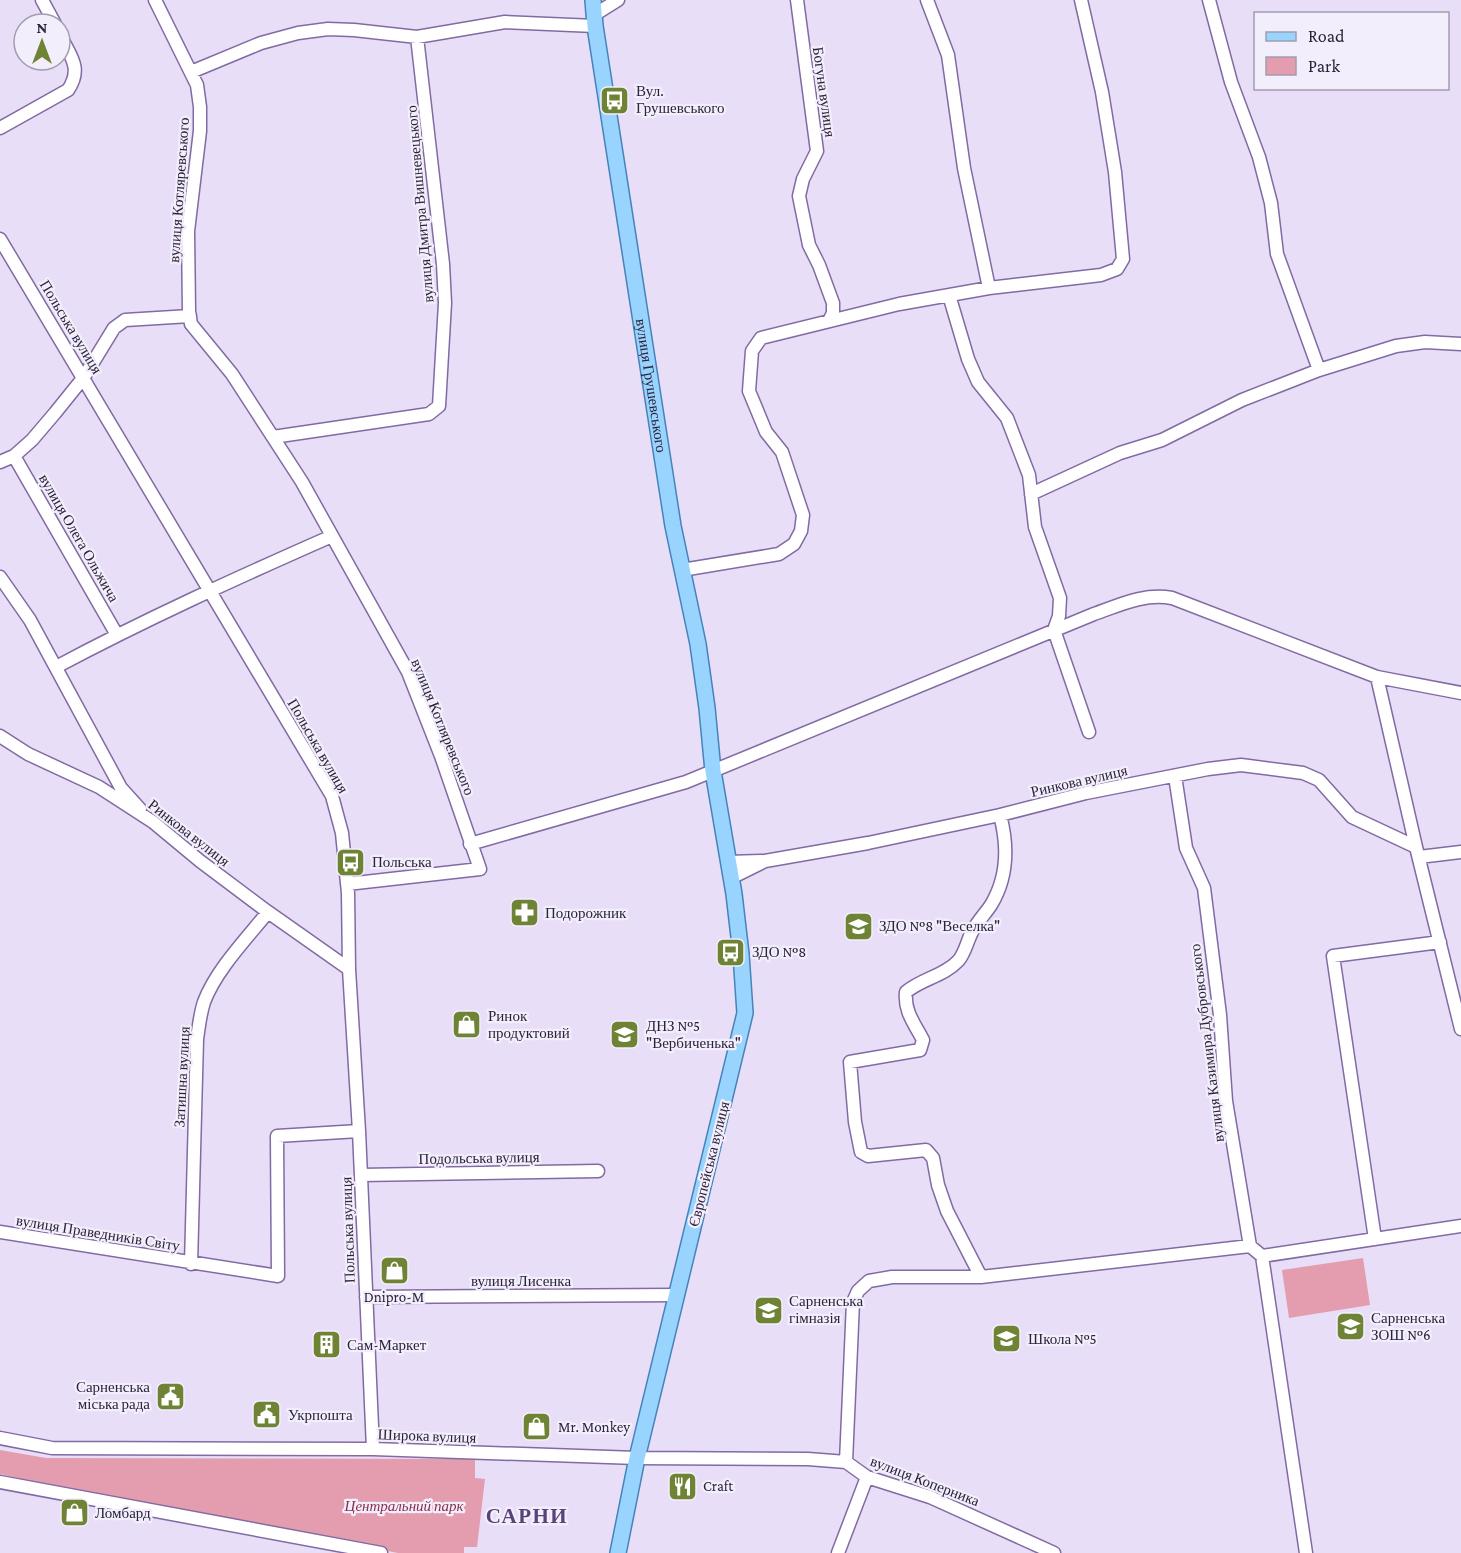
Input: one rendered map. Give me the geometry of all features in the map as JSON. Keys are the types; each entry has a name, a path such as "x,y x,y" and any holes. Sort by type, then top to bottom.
{"main road":[{"name":"вулиця Грушевського","path":"594,14 673,526 698,644 713,771"},
{"name":"Європейська вулиця","path":"618,1553 637,1458 745,1013 741,954 731,878 713,771"}],"street":[{"name":"вулиця Котляревського","path":"155,0 197,85 200,131 188,231 191,324 232,374 302,482 408,672 441,756 470,844"},
{"path":"191,72 261,43 298,33 328,29 417,37 505,22 594,14 618,0"},
{"name":"Богуна вулиця","path":"797,0 817,151 803,179 799,196 809,245 833,303 833,313 829,321"},
{"path":"927,0 948,54 963,168 989,288"},
{"path":"682,570 779,554 794,544 801,531 803,515 782,452 766,432 749,391 749,366 752,351 761,338 899,304 989,288 1101,275 1117,269 1123,259 1115,172 1102,92 1081,0"},
{"path":"1209,0 1231,82 1259,157 1271,203 1277,254 1319,370"},
{"name":"вулиця Дмитра Вишневецького","path":"273,437 429,414 439,406 445,303 443,264 417,37"},
{"path":"0,128 68,90 76,74 72,60"},
{"name":"Польська вулиця","path":"0,239 332,796 342,833 347,884 349,969 359,1131 373,1449"},
{"path":"949,295 968,359 978,382 1007,418 1029,475 1035,526 1060,598 1059,616 1054,630 1089,732"},
{"path":"0,462 14,456 56,413 84,377 114,328 124,320 190,316"},
{"path":"1031,494 1120,453 1162,440 1242,400 1319,370 1396,346 1425,342 1461,344"},
{"name":"вулиця Олега Ольжича","path":"14,456 117,634"},
{"path":"56,667 117,634 332,536"},
{"path":"0,577 30,620 121,788 153,822"},
{"path":"347,884 480,869 470,844 686,782 1054,630 1140,597 1156,595 1190,604 1377,677 1461,693"},
{"path":"1377,677 1461,1029"},
{"name":"Ринкова вулиця","path":"0,736 28,754 99,787 153,822 200,861 349,969"},
{"name":"Ринкова вулиця","path":"731,878 765,861 868,843 1000,815 1086,793 1208,768 1241,765 1303,773 1319,780 1352,817 1418,852"},
{"name":"вулиця Казимира Дубровського","path":"1175,776 1186,848 1204,888 1220,1015 1226,1101 1250,1246"},
{"path":"981,1277 948,1211 938,1185 933,1158 926,1150 868,1156 861,1152 855,1122 850,1062 920,1050 922,1040 904,1003 906,992 915,984 939,974 959,961 973,931 992,903 1001,881 1006,855 1000,815"},
{"path":"1418,852 1461,852"},
{"path":"728,862 765,861"},
{"name":"Затишна вулиця","path":"191,1264 197,1039 200,1017 212,985 268,912"},
{"path":"1375,1239 1333,956 1440,942"},
{"name":"вулиця Праведників Світу","path":"0,1232 278,1276 277,1136 359,1131"},
{"name":"Подольська вулиця","path":"361,1175 598,1171"},
{"path":"1262,1256 1461,1226"},
{"path":"637,1458 808,1459 846,1462 853,1302 858,1291 869,1281 892,1277 981,1277 1250,1246 1262,1256 1306,1553"},
{"name":"вулиця Лисенка","path":"366,1297 677,1294"},
{"name":"Широка вулиця","path":"0,1438 52,1448 373,1449 637,1458"},
{"name":"вулиця Коперника","path":"846,1462 867,1477 930,1497 1054,1553"},
{"path":"838,1553 867,1477"},
{"path":"0,1482 381,1553"}],"green space":[{"path":"1363,1258 1370,1305 1289,1318 1282,1270"},
{"name":"Центральний парк","path":"0,1450 46,1458 475,1459 475,1478 485,1479 477,1547 464,1547 464,1553 398,1553 84,1493 0,1474"}],"place":[{"name":"Вул. Грушевського","path":"615,100"},
{"name":"Польська","path":"351,862"},
{"name":"Подорожник","path":"524,913"},
{"name":"ЗДО №8 \"Веселка\"","path":"858,926"},
{"name":"ЗДО №8","path":"731,952"},
{"name":"Ринок продуктовий","path":"467,1025"},
{"name":"ДНЗ №5 \"Вербиченька\"","path":"625,1035"},
{"name":"Dnipro-M","path":"394,1270"},
{"name":"Сарненська гімназія","path":"768,1310"},
{"name":"Сарненська ЗОШ №6","path":"1350,1327"},
{"name":"Школа №5","path":"1007,1339"},
{"name":"Сам-Маркет","path":"326,1345"},
{"name":"Сарненська міська рада","path":"171,1396"},
{"name":"Укрпошта","path":"267,1415"},
{"name":"Mr. Monkey","path":"537,1427"},
{"name":"Craft","path":"682,1486"},
{"name":"Ломбард","path":"74,1513"}],"district":[{"name":"САРНИ","path":"527,1516"}]}
